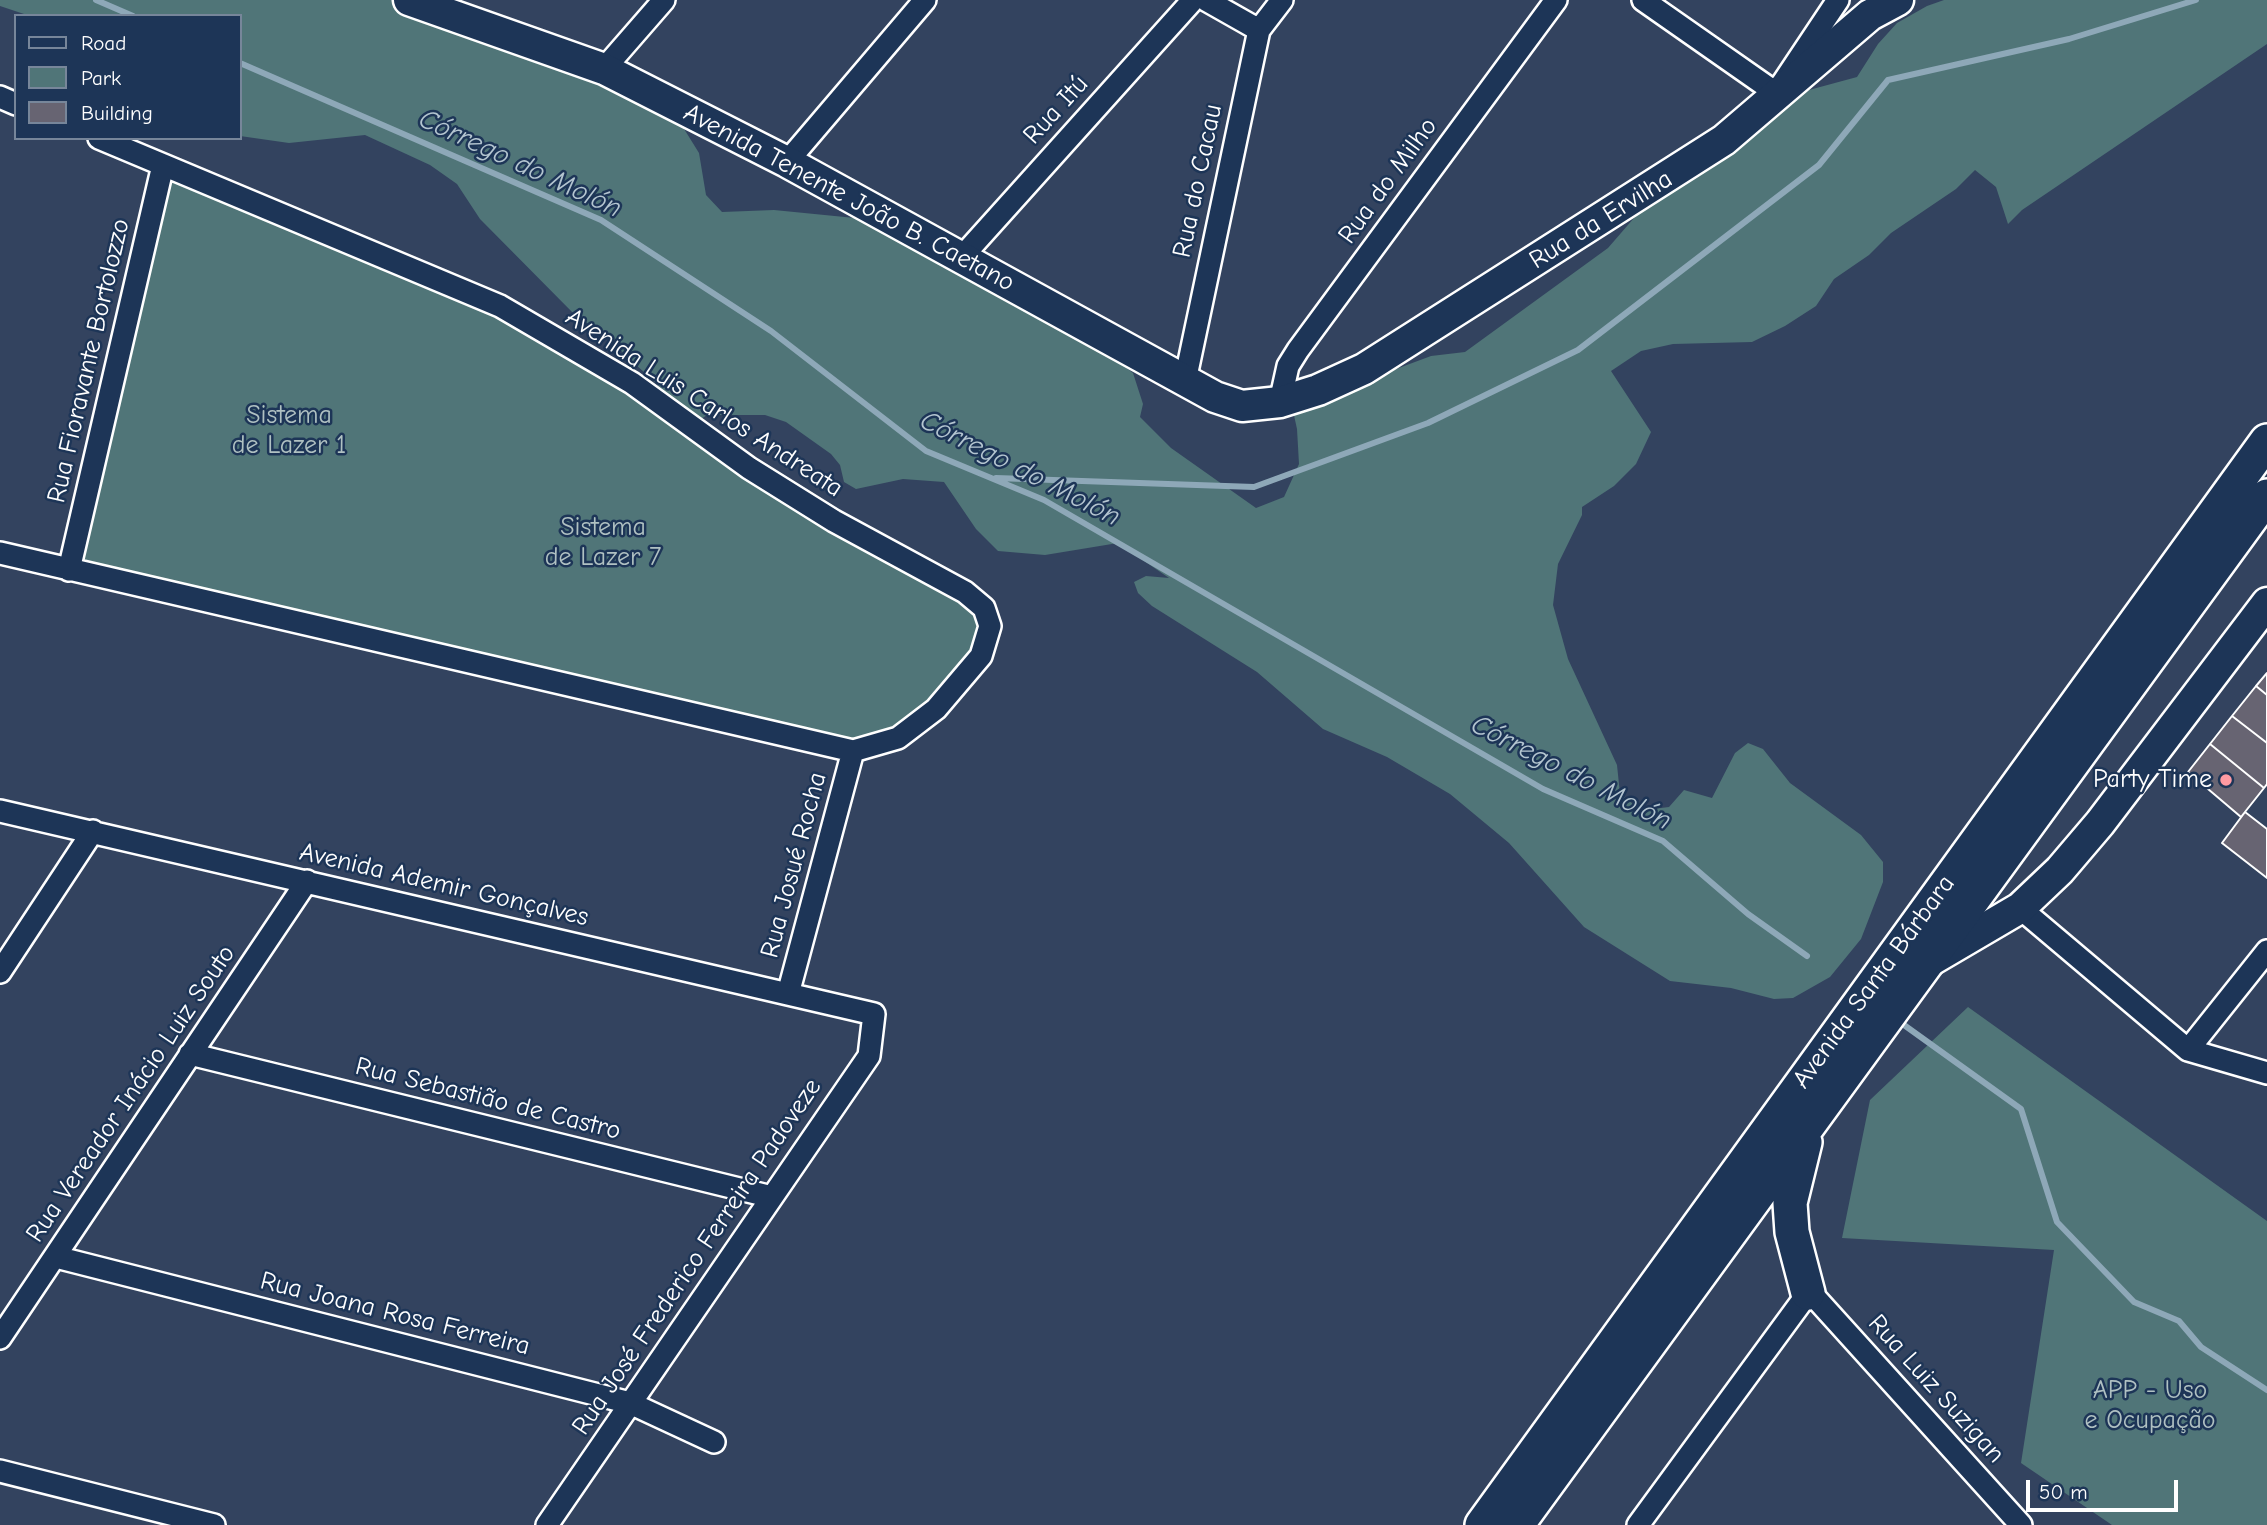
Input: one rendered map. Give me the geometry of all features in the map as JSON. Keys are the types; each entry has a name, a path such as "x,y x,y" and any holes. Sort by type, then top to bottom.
{"main road":[{"name":"Avenida Santa Bárbara","path":"1482,1525 2267,442"},
{"name":"Avenida Santa Bárbara","path":"1517,1525 2267,496"},
{"path":"1808,1293 1792,1232 1790,1203 1796,1170 1812,1118"}],"street":[{"name":"Avenida Tenente João B. Caetano","path":"409,0 604,69 787,162 1214,397 1242,406 1280,402"},
{"path":"604,69 664,0"},
{"path":"787,162 925,0"},
{"name":"Rua Itú","path":"961,258 1193,0"},
{"path":"1206,0 1259,30"},
{"name":"Rua do Cacau","path":"1185,381 1259,30 1282,0"},
{"name":"Rua do Milho","path":"1280,402 1289,366 1298,350 1556,0"},
{"path":"1643,0 1776,93 1838,0"},
{"name":"Rua da Ervilha","path":"1280,402 1318,390 1364,369 1670,177 1724,140 1870,15 1898,0"},
{"name":"Avenida Luis Carlos Andreata","path":"104,140 500,306 632,383 749,468 834,521 965,592 984,608 990,626 981,656 936,709 898,737 853,751"},
{"name":"Rua Fioravante Bortolozzo","path":"69,570 163,165"},
{"path":"0,553 853,751"},
{"path":"1923,965 2020,908 2060,870 2100,823 2267,603"},
{"name":"Rua Josué Rocha","path":"789,994 853,751"},
{"name":"Avenida Ademir Gonçalves","path":"0,811 874,1014"},
{"path":"0,972 93,831"},
{"name":"Rua Vereador Inácio Luiz Souto","path":"0,1338 307,881"},
{"path":"2020,908 2188,1050 2267,1073"},
{"path":"2188,1050 2267,951"},
{"name":"Rua José Frederico Ferreira Padoveze","path":"547,1525 869,1056 874,1014"},
{"name":"Rua Sebastião de Castro","path":"190,1054 772,1197"},
{"name":"Rua Joana Rosa Ferreira","path":"56,1257 630,1403 714,1442"},
{"path":"1644,1522 1808,1293"},
{"name":"Rua Luiz Suzigan","path":"1808,1293 1812,1294 2021,1525"},
{"path":"0,1471 214,1525"}],"green space":[{"path":"0,0 404,0 503,32 681,124 699,153 706,195 722,212 774,210 875,220 1060,316 1133,373 1143,404 1140,417 1171,448 1256,508 1284,497 1299,464 1297,429 1290,397 1372,378 1431,356 1465,352 1608,248 1653,196 1809,90 1857,77 1878,44 1897,23 1927,6 1944,0 2267,0 2267,44 2022,210 2008,224 1996,187 1975,170 1956,189 1891,233 1869,255 1834,279 1816,306 1785,326 1752,342 1673,344 1641,351 1611,371 1651,432 1636,464 1614,486 1582,507 1582,515 1558,564 1553,605 1568,659 1617,765 1620,794 1633,804 1653,809 1669,807 1684,790 1712,798 1735,753 1748,743 1763,749 1790,783 1861,835 1883,862 1883,882 1861,939 1830,977 1793,998 1774,999 1731,988 1670,981 1584,927 1509,843 1450,794 1387,757 1323,729 1257,672 1152,606 1138,593 1134,582 1146,576 1169,578 1118,543 1045,555 998,551 976,529 944,482 903,479 856,489 844,482 840,465 831,454 786,422 765,415 707,415 694,424 915,563 990,626 936,709 853,751 69,570 163,165 500,306 680,417 662,389 603,334 576,316 480,219 457,184 430,165 365,135 289,143 242,136 242,14 24,14 0,6"},
{"name":"APP - Uso e Ocupação","path":"1968,1007 2267,1221 2267,1525 2112,1525 2021,1463 2054,1250 1842,1238 1870,1100"}],"building":[{"path":"2267,673 2267,695 2256,686"},
{"path":"2256,686 2267,695 2267,743 2232,716"},
{"path":"2232,716 2267,743 2267,784 2264,788 2210,744"},
{"name":"Party Time","path":"2210,744 2264,788 2241,817 2188,772"},
{"path":"2245,812 2267,829 2267,878 2222,843"}],"waterway":[{"name":"Córrego do Molón","path":"96,0 128,14"},
{"path":"996,478 1254,487 1428,423 1578,350 1819,165 1888,80 2069,39 2196,0"},
{"name":"Córrego do Molón","path":"242,64 601,220 771,331 926,451 1044,500 1543,789 1663,841 1748,914 1807,956"},
{"path":"1904,1025 2021,1109 2057,1222 2134,1302 2179,1321 2201,1347 2267,1390"}],"place":[{"name":"Party Time","path":"2226,780"}],"park label":[{"name":"Sistema de Lazer 1","path":"289,431"},
{"name":"Sistema de Lazer 7","path":"603,543"}]}
